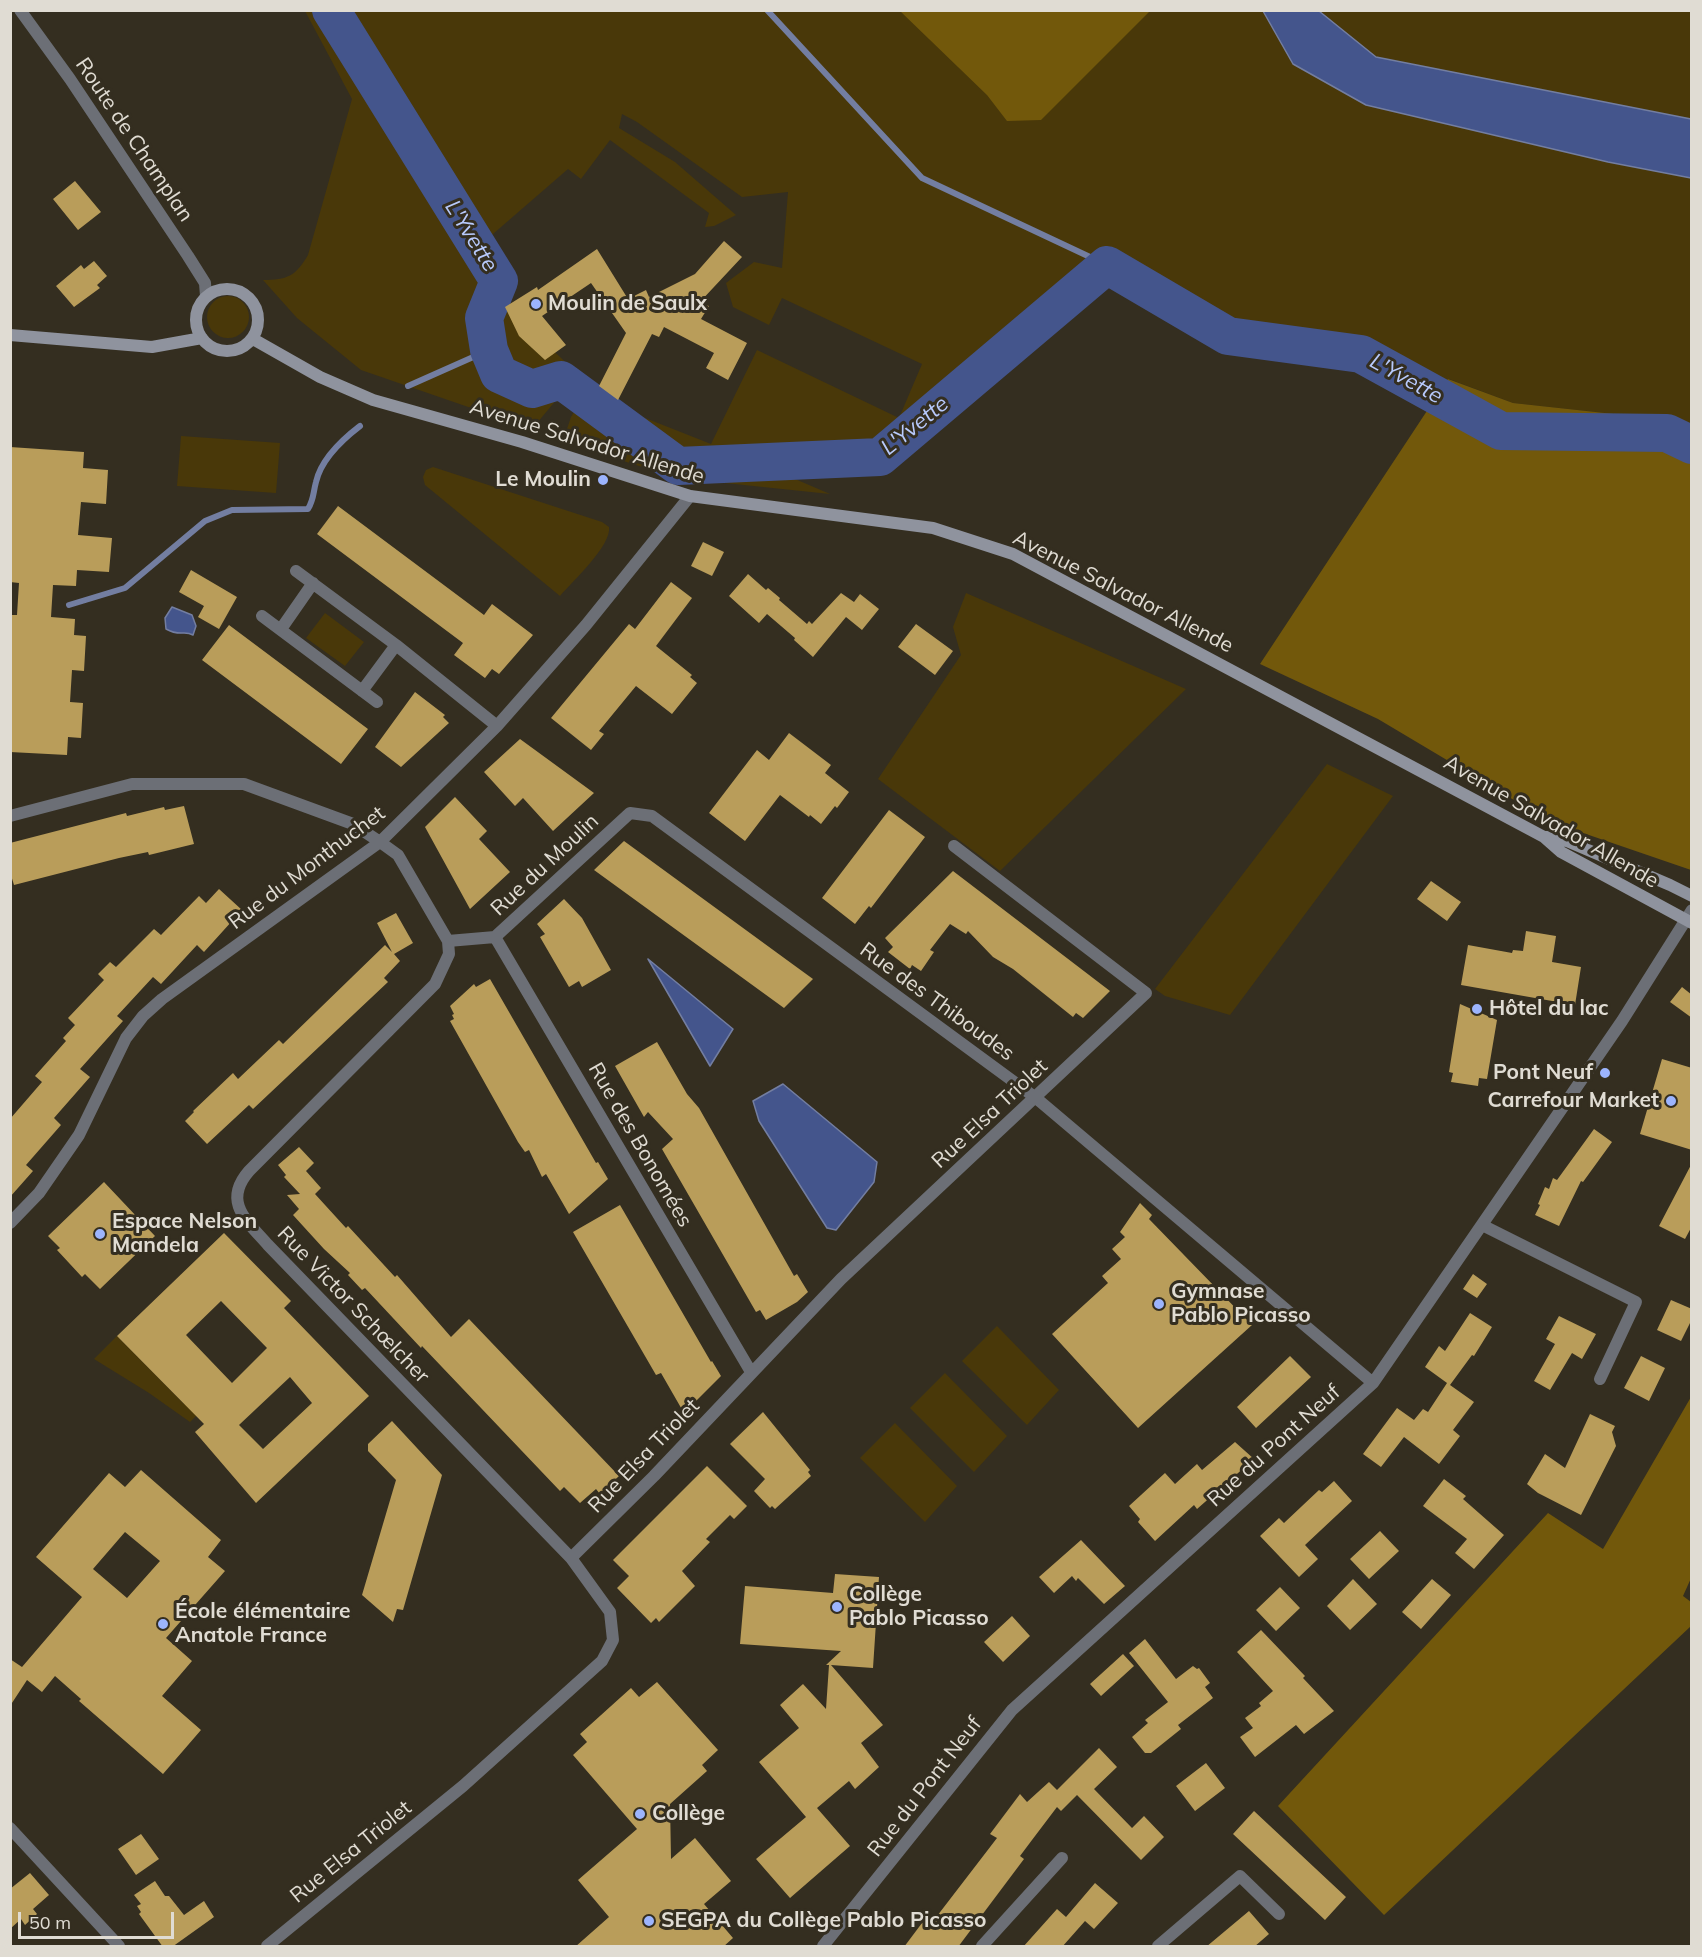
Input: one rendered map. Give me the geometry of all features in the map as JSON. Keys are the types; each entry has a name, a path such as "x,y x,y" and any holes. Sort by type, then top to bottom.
{"main road":[{"path":"236,289 245,293 252,300 259,320 258,330 246,346 227,352 217,350 202,338 196,321 200,303 206,296 215,291 236,289"},
{"path":"10,335 152,347 202,338"},
{"name":"Avenue Salvador Allende","path":"253,339 321,377 373,400 522,442 690,496 933,528 1013,554 1544,837 1561,852 1690,917"},
{"path":"1544,837 1567,842 1692,896"}],"street":[{"name":"Route de Champlan","path":"20,10 70,79 192,262 205,283 206,296"},
{"name":"Rue du Monthuchet","path":"10,1223 39,1193 79,1135 126,1038 143,1016 162,999 380,842 497,726 586,625 690,496"},
{"path":"296,571 396,645 497,726"},
{"path":"281,629 313,583"},
{"path":"262,616 377,702"},
{"path":"362,691 396,645"},
{"path":"10,816 132,784 244,784 353,824 398,855 448,941"},
{"name":"Rue du Moulin","path":"448,941 495,937 630,813"},
{"name":"Rue des Thiboudes","path":"630,813 652,816 1036,1098 1373,1383"},
{"name":"Rue Elsa Triolet","path":"267,1947 463,1786 602,1661 613,1640 610,1612 571,1558 654,1476 841,1279 1146,993 954,846"},
{"name":"Rue du Pont Neuf","path":"823,1947 1012,1710 1373,1383 1622,1021 1690,917"},
{"name":"Rue des Bonomées","path":"495,937 751,1372"},
{"name":"Rue Victor Schœlcher","path":"448,941 449,954 435,984 249,1171 240,1184 237,1201 245,1220 268,1245 571,1558"},
{"path":"1482,1225 1636,1302 1600,1379"},
{"path":"10,1828 119,1947"},
{"path":"982,1947 1062,1858"},
{"path":"1158,1947 1240,1876 1279,1914"}],"shaded area":[{"path":"305,11 1691,11 1691,430 1669,420 1513,403 1449,379 1432,404 1361,364 1227,347 1109,276 1020,356 908,442 795,479 830,494 677,478 589,450 591,444 565,435 571,417 590,384 630,412 711,444 757,350 899,418 922,364 782,298 769,325 733,307 726,283 754,262 782,268 788,192 742,197 637,122 622,114 619,128 675,162 736,215 714,226 705,227 709,213 610,140 581,179 568,169 471,251 504,304 578,374 532,429 361,370 297,318 263,280 285,278 299,268 308,255 352,99"},
{"path":"900,11 1150,11 1041,120 1007,121 987,95"},
{"path":"228,296 243,302 249,317 243,332 228,338 213,332 207,317 213,302"},
{"path":"1448,379 1513,403 1669,420 1691,430 1691,870 1551,822 1378,719 1260,664"},
{"path":"181,436 280,443 276,493 177,486"},
{"path":"433,467 602,522 609,527 608,535 598,553 560,596 425,485 423,477 426,470"},
{"path":"966,593 1186,689 1000,871 878,779 961,655 953,627"},
{"path":"325,613 364,642 345,666 306,638"},
{"path":"1327,764 1393,796 1230,1015 1165,996 1155,989"},
{"path":"997,1326 1059,1390 1027,1425 962,1361"},
{"path":"117,1336 184,1404 212,1400 190,1422 94,1359"},
{"path":"945,1373 1007,1436 974,1472 910,1408"},
{"path":"1691,1397 1692,1576 1683,1596 1691,1602 1691,1626 1384,1915 1278,1806 1548,1513 1603,1549"},
{"path":"895,1423 957,1486 925,1522 860,1458"}],"water":[{"path":"1263,11 1319,11 1376,57 1691,119 1691,178 1608,162 1366,105 1293,64"},
{"path":"172,607 192,615 196,626 193,635 175,633 166,629 165,618"},
{"path":"648,959 733,1029 710,1066"},
{"path":"783,1084 877,1162 874,1182 836,1230 827,1228 759,1121 753,1101"}],"building":[{"path":"75,181 101,212 78,230 53,199"},
{"path":"724,241 742,257 699,303 709,306 701,319 747,343 728,380 706,368 714,353 664,327 659,337 652,334 618,400 599,386 626,333 591,283 542,316 566,345 545,360 519,336 505,307 537,287 538,290 597,249 628,299 646,290 649,297 695,274"},
{"path":"94,261 107,276 97,285 100,288 74,307 56,286 81,265 84,269"},
{"path":"10,447 84,452 83,468 108,470 106,504 81,502 78,535 112,538 109,572 77,570 76,586 53,585 51,617 75,619 74,635 86,636 84,671 72,670 70,702 83,703 81,738 68,737 67,755 10,752 10,615 17,615 19,583 10,582"},
{"path":"338,506 484,615 492,604 533,635 499,674 492,669 485,678 454,655 463,643 317,534"},
{"path":"703,542 724,552 712,576 691,566"},
{"path":"191,570 237,597 219,629 198,617 204,606 179,592"},
{"path":"748,574 766,590 768,588 780,598 779,600 807,624 809,621 812,624 841,593 854,602 860,594 879,609 862,630 846,617 813,657 767,614 759,623 729,596"},
{"path":"671,582 692,598 656,646 692,675 690,677 697,683 672,714 636,686 599,731 604,734 591,750 551,718 629,624 635,629"},
{"path":"916,624 953,651 935,675 898,647"},
{"path":"229,625 368,729 341,764 202,660"},
{"path":"415,692 445,715 443,717 449,723 401,767 375,747"},
{"path":"789,733 831,765 825,773 849,792 821,824 780,795 745,841 709,813 757,750 769,760"},
{"path":"520,739 594,793 553,831 523,798 515,806 484,772"},
{"path":"455,797 487,831 479,839 510,872 470,909 425,827"},
{"path":"184,806 194,844 149,855 148,852 119,858 14,885 10,872 10,843 126,813 127,816 164,807 165,810"},
{"path":"889,810 925,837 871,908 869,906 855,924 822,898"},
{"path":"624,841 813,979 784,1008 594,870"},
{"path":"953,871 1110,991 1083,1018 1076,1013 1073,1017 1013,969 993,957 968,931 966,934 950,924 930,950 934,952 921,971 912,965 910,969 888,952 893,947 885,938"},
{"path":"1431,881 1461,902 1447,921 1417,899"},
{"path":"219,889 242,910 204,952 197,945 161,984 153,977 117,1016 123,1021 80,1069 90,1077 54,1118 61,1125 26,1165 33,1171 10,1197 10,1119 42,1082 35,1076 66,1041 63,1038 75,1025 68,1018 104,980 98,974 110,962 116,967 154,929 161,935 199,896 206,903"},
{"path":"564,899 582,918 611,970 582,987 579,981 569,987 540,937 545,934 537,924"},
{"path":"396,913 413,943 394,954 400,961 384,978 388,982 253,1109 249,1105 207,1144 185,1121 193,1111 233,1073 238,1079 279,1040 283,1044 385,945 392,952 377,923"},
{"path":"1526,931 1556,936 1552,962 1581,967 1575,1005 1461,985 1468,945 1512,953 1513,950 1523,951"},
{"path":"490,979 596,1163 598,1162 608,1179 569,1214 546,1174 542,1177 529,1150 525,1152 518,1142 450,1021 454,1019 452,1015 454,1014 450,1006 474,984 476,987"},
{"path":"1682,987 1692,995 1692,1018 1670,1002"},
{"path":"1460,1004 1497,1020 1487,1079 1479,1078 1478,1086 1451,1082 1453,1073 1449,1072"},
{"path":"657,1042 687,1094 699,1108 794,1276 797,1274 808,1292 797,1302 766,1320 760,1310 756,1312 662,1149 673,1139 648,1112 644,1117 615,1066"},
{"name":"Carrefour Market","path":"1662,1059 1692,1068 1692,1150 1640,1134"},
{"path":"1594,1129 1612,1142 1583,1182 1581,1181 1559,1226 1535,1215 1545,1187 1549,1189 1553,1178 1557,1180"},
{"path":"299,1147 314,1163 306,1171 321,1188 315,1194 395,1277 397,1275 451,1337 469,1319 619,1476 600,1494 596,1489 580,1503 564,1487 560,1491 365,1288 362,1290 348,1275 350,1273 293,1215 299,1209 287,1195 300,1194 284,1177 286,1175 278,1165"},
{"path":"1692,1163 1692,1226 1685,1239 1659,1226"},
{"name":"Espace Nelson Mandela","path":"104,1182 155,1236 100,1289 85,1274 82,1277 57,1250 60,1248 48,1236"},
{"name":"Gymnase Pablo Picasso","path":"1140,1203 1152,1215 1149,1219 1252,1325 1138,1428 1052,1334 1108,1283 1102,1276 1121,1259 1112,1249 1125,1237 1120,1232"},
{"path":"620,1205 721,1376 684,1413 661,1373 656,1375 573,1232"},
{"path":"224,1233 291,1301 284,1308 369,1396 256,1503 195,1432 204,1424 117,1336","holes":["221,1301 267,1348 232,1383 186,1335","290,1377 312,1403 263,1449 239,1425"]},
{"path":"1473,1274 1487,1284 1477,1298 1463,1289"},
{"path":"1671,1300 1692,1309 1692,1319 1681,1341 1657,1330"},
{"path":"1470,1313 1492,1327 1474,1356 1472,1355 1450,1385 1474,1402 1453,1430 1460,1436 1439,1464 1404,1437 1381,1467 1363,1454 1397,1408 1414,1420 1423,1409 1428,1412 1447,1383 1425,1367 1439,1346 1445,1351"},
{"path":"1559,1316 1596,1334 1582,1359 1572,1353 1550,1390 1534,1381 1555,1344 1546,1339"},
{"path":"1290,1356 1311,1377 1256,1428 1237,1407"},
{"path":"1641,1356 1665,1368 1649,1401 1624,1388"},
{"path":"763,1412 810,1470 808,1472 811,1476 775,1509 772,1506 770,1508 754,1491 765,1479 730,1444"},
{"path":"1590,1414 1615,1426 1612,1432 1616,1446 1581,1515 1538,1493 1527,1484 1545,1454 1565,1468"},
{"path":"392,1421 442,1475 403,1610 397,1609 393,1622 362,1595 396,1480 368,1451 368,1444"},
{"path":"1235,1442 1254,1459 1197,1509 1194,1505 1155,1541 1138,1522 1140,1519 1129,1506 1165,1473 1175,1484 1197,1464 1202,1470"},
{"path":"707,1466 747,1506 734,1519 730,1515 706,1539 710,1542 682,1571 695,1586 659,1622 656,1618 651,1623 617,1588 629,1576 613,1560"},
{"path":"141,1470 221,1540 208,1557 225,1571 166,1638 192,1661 162,1696 201,1730 163,1774 79,1701 81,1699 55,1676 42,1692 27,1680 10,1706 10,1659 22,1667 82,1597 36,1557 109,1473 125,1487","holes":["125,1532 160,1561 127,1598 93,1569"]},
{"path":"1444,1479 1466,1496 1463,1499 1504,1535 1474,1569 1455,1553 1467,1539 1423,1506"},
{"path":"1334,1481 1352,1501 1305,1545 1318,1559 1299,1577 1260,1536 1279,1518 1284,1523 1319,1490 1322,1492"},
{"path":"1380,1531 1399,1551 1369,1579 1350,1559"},
{"path":"1081,1540 1125,1586 1104,1604 1078,1578 1076,1581 1072,1576 1054,1593 1039,1577"},
{"path":"835,1574 879,1577 873,1668 831,1665 883,1725 861,1743 879,1767 855,1789 849,1781 817,1808 850,1846 790,1898 756,1859 806,1817 759,1762 799,1728 780,1705 803,1684 826,1709 829,1665 826,1665 841,1651 740,1644 745,1586 833,1593"},
{"path":"1353,1579 1377,1604 1350,1630 1327,1606"},
{"path":"1432,1579 1451,1595 1421,1629 1402,1612"},
{"path":"1280,1587 1300,1608 1276,1631 1256,1610"},
{"path":"1012,1616 1030,1636 1003,1662 984,1642"},
{"path":"1261,1630 1305,1676 1303,1678 1334,1711 1304,1734 1296,1725 1255,1757 1240,1737 1253,1728 1245,1718 1261,1706 1259,1703 1273,1691 1237,1652"},
{"path":"1145,1639 1176,1679 1193,1666 1199,1668 1210,1683 1205,1687 1213,1698 1178,1725 1181,1729 1151,1753 1145,1753 1132,1737 1148,1723 1145,1720 1168,1702 1129,1653"},
{"path":"1123,1654 1134,1666 1101,1696 1090,1684"},
{"name":"Collège","path":"657,1682 718,1750 702,1765 707,1771 670,1804 671,1859 695,1838 731,1881 704,1904 733,1938 723,1947 575,1947 609,1917 578,1880 637,1829 573,1755 587,1742 580,1734 631,1688 639,1697"},
{"path":"1099,1748 1117,1767 1094,1789 1132,1828 1144,1816 1164,1837 1141,1860 1077,1795 1061,1811 1057,1807 1020,1856 1024,1859 958,1947 904,1947 928,1915 934,1920 997,1838 990,1834 1020,1794 1027,1802 1049,1782 1057,1790"},
{"path":"1206,1763 1225,1788 1195,1811 1176,1786"},
{"path":"1254,1811 1346,1897 1325,1920 1233,1834"},
{"path":"141,1834 159,1859 136,1875 118,1849"},
{"path":"30,1873 49,1895 33,1909 37,1914 25,1925 21,1919 10,1929 10,1889"},
{"path":"155,1881 165,1896 169,1896 184,1915 204,1901 214,1917 172,1947 163,1947 139,1914 141,1912 137,1906 141,1904 134,1895"},
{"path":"1095,1883 1118,1903 1094,1929 1085,1921 1062,1947 1023,1947 1057,1909 1066,1917"},
{"path":"1249,1911 1269,1934 1254,1947 1206,1947"}],"waterway":[{"name":"L'Yvette","path":"331,10 499,281 484,318 489,350 499,374 532,389 561,380 678,466 880,457 1107,265 1228,336 1361,354 1501,431 1667,433 1692,445"},
{"path":"767,10 922,178 1107,265"},
{"path":"408,386 489,350"},
{"path":"69,605 125,588 205,521 232,510 308,509 319,474 328,458 360,426"}],"place":[{"name":"Moulin de Saulx","path":"536,304"},
{"name":"Le Moulin","path":"603,480"},
{"name":"Hôtel du lac","path":"1477,1009"},
{"name":"Pont Neuf","path":"1605,1073"},
{"name":"Carrefour Market","path":"1671,1101"},
{"name":"Espace Nelson Mandela","path":"100,1234"},
{"name":"Gymnase Pablo Picasso","path":"1159,1304"},
{"name":"Collège Pablo Picasso","path":"837,1607"},
{"name":"École élémentaire Anatole France","path":"163,1624"},
{"name":"Collège","path":"640,1814"},
{"name":"SEGPA du Collège Pablo Picasso","path":"649,1921"}]}
